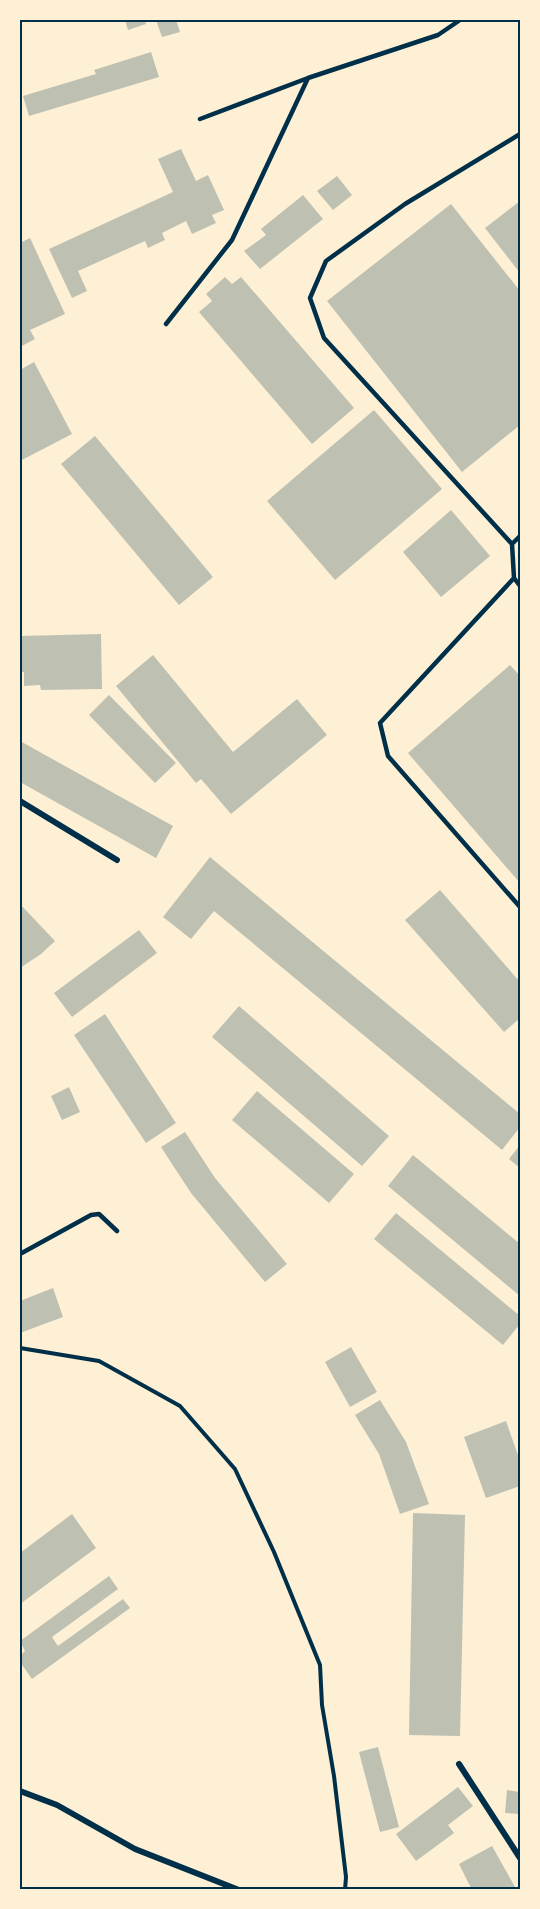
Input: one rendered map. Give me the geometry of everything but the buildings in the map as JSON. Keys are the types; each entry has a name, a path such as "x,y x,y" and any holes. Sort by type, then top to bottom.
{"street":[{"path":"20,801 117,860"},
{"path":"459,1764 520,1858"},
{"path":"20,1791 57,1804 135,1849 239,1890"}],"lane":[{"path":"200,119 308,78 438,35 460,20"},
{"path":"166,324 231,240 308,78"},
{"path":"520,134 405,204 326,261 310,298 324,338 512,544 514,578 520,586"},
{"path":"512,544 520,536"},
{"path":"514,578 380,723 388,756 520,907"},
{"path":"20,1254 91,1215 99,1214 117,1231"}],"path":[{"path":"20,1348 99,1361 180,1406 235,1469 274,1552 320,1665 322,1705 334,1776 346,1877 345,1890"}]}
